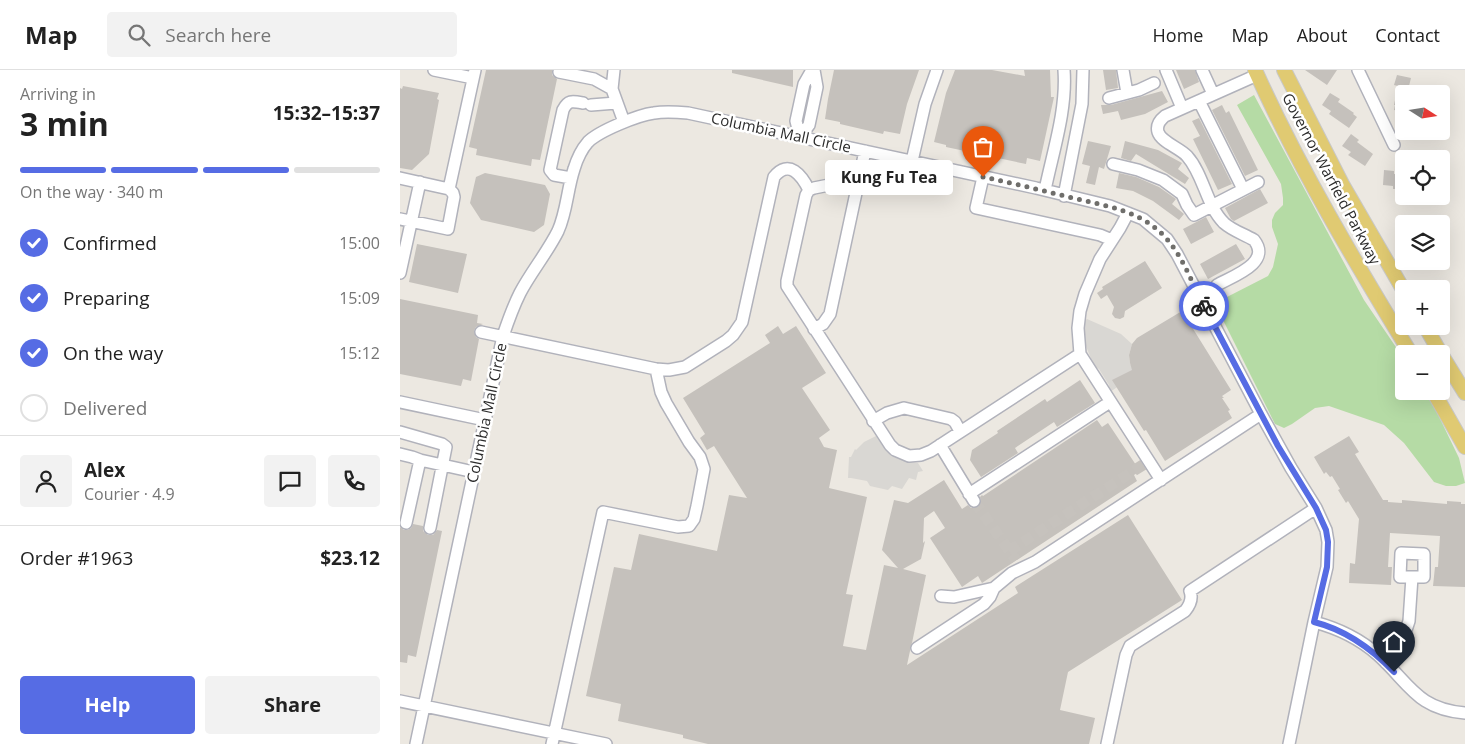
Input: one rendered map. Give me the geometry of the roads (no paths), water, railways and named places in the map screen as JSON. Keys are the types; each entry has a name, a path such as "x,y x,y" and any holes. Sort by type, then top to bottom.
{"main road":[{"name":"Governor Warfield Parkway","path":"1284,70 1342,184 1398,280"},
{"name":"Governor Warfield Parkway","path":"1256,72 1317,194 1406,345"},
{"path":"1450,369 1465,393"},
{"path":"1438,400 1465,447"}],"street":[{"path":"434,70 474,74 465,140 448,188"},
{"path":"614,70 612,89 624,122"},
{"path":"800,137 809,125 817,87 813,70"},
{"path":"912,162 926,104 938,70"},
{"path":"1045,190 1063,102 1064,70"},
{"path":"1064,196 1082,104 1083,70"},
{"path":"1123,70 1127,94"},
{"path":"1166,70 1182,108"},
{"path":"1202,70 1213,94"},
{"path":"1358,70 1394,145"},
{"path":"559,72 594,79 612,89"},
{"path":"1217,285 1253,265 1259,250 1254,240 1231,228 1218,216 1198,170 1180,149 1160,138 1158,125 1164,116 1199,101 1256,72"},
{"path":"1109,98 1127,94 1154,83"},
{"path":"1199,101 1243,189"},
{"path":"572,178 554,175 550,170 563,110 566,104 570,102 587,104 616,103"},
{"name":"Columbia Mall Circle","path":"416,744 503,336 510,313 562,221 572,178 582,150 589,141 599,134 624,122 653,113 688,113 1045,190 1128,212 1143,219 1158,230 1177,254 1261,414 1316,508 1326,530 1327,567 1289,744"},
{"path":"814,329 823,324 830,314 865,151"},
{"path":"1113,164 1138,170 1169,184 1182,194 1194,215 1258,182"},
{"path":"481,332 656,369 669,370 686,367 726,341 742,322 774,178 777,173 787,169 799,173 809,190"},
{"path":"983,177 976,208 1100,235 1112,240"},
{"path":"400,178 448,188 454,197 448,229 406,221"},
{"path":"859,180 809,190 804,200 787,286 873,421 895,450 908,456 921,455 1080,354"},
{"path":"400,273 406,221 420,182"},
{"path":"1128,212 1100,259 1085,294 1078,328 1080,354 1161,480"},
{"path":"553,738 603,512 678,527 689,526 694,519 704,468 700,457 666,403 661,392 656,369"},
{"path":"400,402 485,420"},
{"path":"940,444 972,497 1110,402"},
{"path":"873,421 887,413 904,408 948,418 955,422 960,431"},
{"path":"917,648 984,604 994,588 1012,573 1019,564 1043,556 1261,414"},
{"path":"400,432 445,446 446,448 444,466 430,528"},
{"path":"400,454 474,472"},
{"path":"406,523 420,460"},
{"path":"1108,744 1126,654 1130,646 1185,611 1191,602 1190,591 1316,508"},
{"path":"1386,663 1406,630 1409,621 1412,577"},
{"path":"941,596 954,597 994,588"},
{"path":"1314,622 1328,625 1366,646 1386,663 1414,692 1431,705 1465,714"},
{"path":"400,701 553,738 606,744"}],"tunnel":[{"path":"1009,551 1149,461"},
{"path":"974,501 1016,560"}],"place":[{"name":"Kung Fu Tea","path":"983,177"}]}
